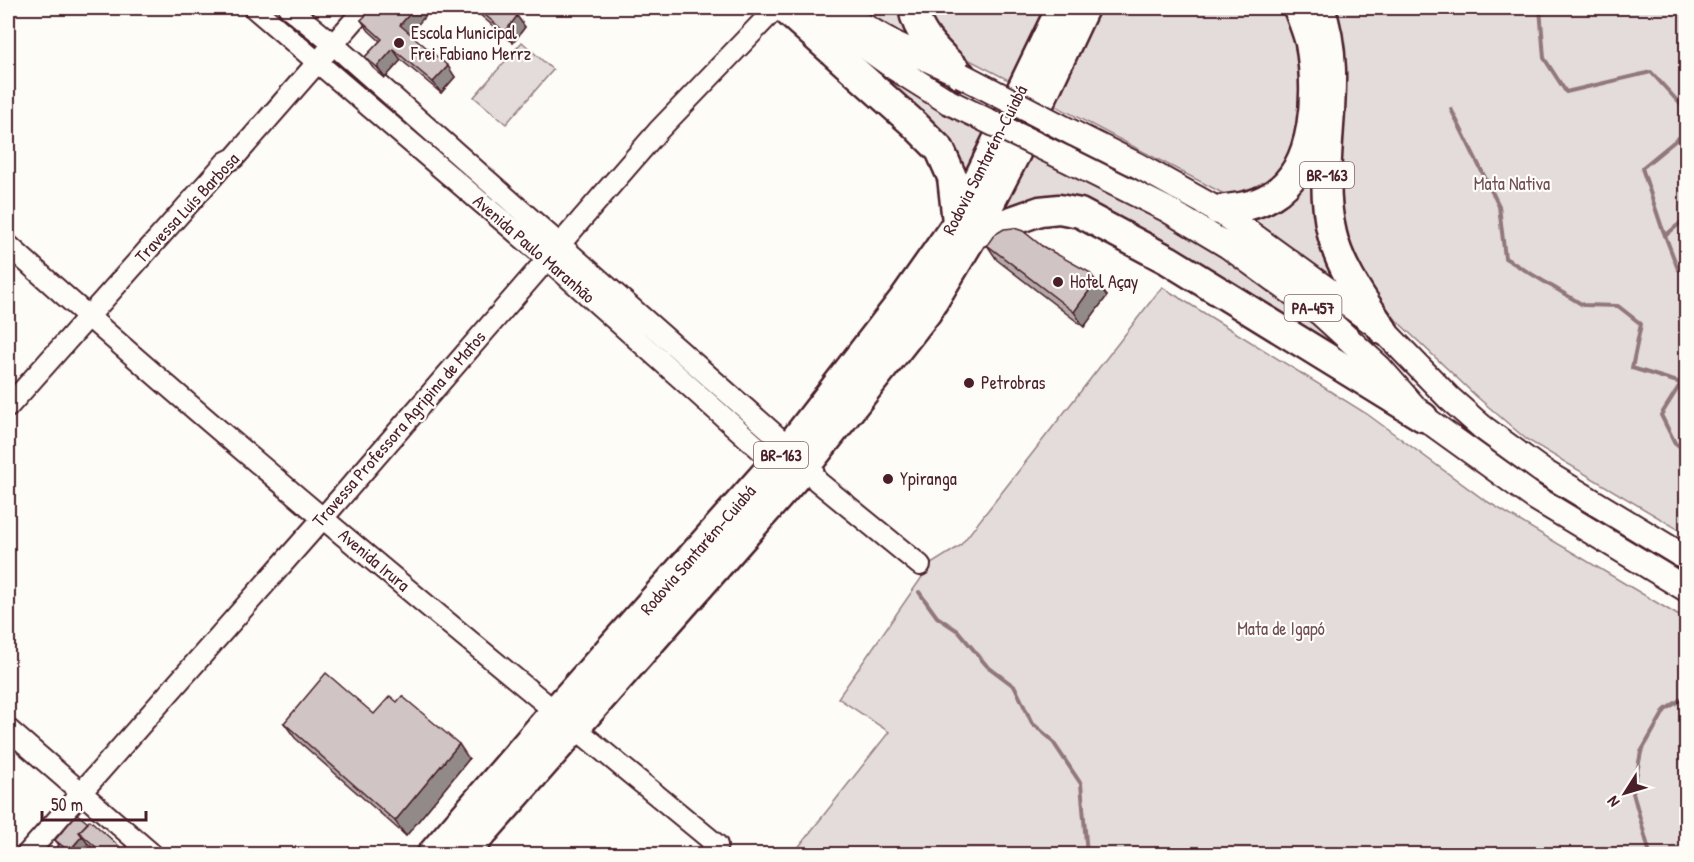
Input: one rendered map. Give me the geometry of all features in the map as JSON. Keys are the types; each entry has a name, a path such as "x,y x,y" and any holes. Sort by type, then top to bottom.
{"highway":[{"path":"784,8 940,150 952,177 965,228 1040,211 1059,209 1080,213 1168,260 1423,417"},
{"path":"913,8 922,34 962,75"},
{"name":"Rodovia Santarém-Cuiabá","path":"432,855 565,719 797,466 905,297 965,228 1016,153 1084,8"},
{"name":"BR-163","path":"1218,210 1249,206 1271,196 1280,190 1295,172 1305,153 1311,129 1314,86 1309,42 1298,8"},
{"name":"BR-163","path":"1320,8 1331,63 1332,104 1327,199 1332,235 1347,271 1383,330"},
{"name":"Rodovia Santarém-Cuiabá","path":"965,228 1055,13"},
{"name":"Rodovia Santarém-Cuiabá","path":"464,855 565,719"}],"main road":[{"name":"PA-457","path":"811,8 895,69 949,102 1167,209 1228,246 1320,313 1379,367 1423,417 1534,497 1686,589"},
{"path":"832,8 892,43 962,75"},
{"name":"PA-457","path":"962,75 1073,134 1146,169 1218,210 1383,330 1449,398 1482,427 1541,470 1686,558"}],"street":[{"name":"Avenida Paulo Maranhão","path":"254,8 553,252"},
{"name":"Avenida Paulo Maranhão","path":"289,8 333,44 553,252 797,466 920,565"},
{"name":"Travessa Luís Barbosa","path":"8,407 226,162 234,158 365,8"},
{"name":"Travessa Professora Agripina de Matos","path":"27,855 658,131 776,8"},
{"name":"Avenida Irura","path":"8,245 87,316 323,518 565,719 713,850"},
{"path":"8,729 152,855"}],"green space":[{"path":"792,8 886,75 987,135 960,198 958,177"},
{"path":"853,8 902,8 926,50"},
{"path":"920,8 1043,8 1043,19 1014,83 952,51"},
{"path":"1095,8 1287,8 1298,45 1302,79 1298,150 1262,192 1226,195 1052,104"},
{"name":"Mata Nativa","path":"1330,8 1686,8 1686,534 1526,439 1476,396 1397,321 1374,292 1356,263 1344,231 1337,184"},
{"path":"522,42 553,70 506,124 474,97"},
{"path":"1319,139 1355,300 1242,215"},
{"path":"1028,149 1182,231 1277,294 1371,363 1423,417 1080,213 987,229"},
{"name":"Mata de Igapó","path":"1162,287 1367,414 1483,499 1686,620 1686,854 793,854 889,732 838,698 931,564 960,546"}],"building":[{"name":"Escola Municipal Frei Fabiano Merrz","path":"373,8 379,13 383,8 415,8 400,25 448,66 433,82 393,49 377,67 365,57 382,39 361,20"},
{"path":"477,8 507,8 517,16 505,32"},
{"name":"Hotel Açay","path":"1014,228 1023,231 1042,246 1089,272 1096,281 1074,312 987,245 994,235 1004,229"},
{"path":"326,673 374,714 390,696 397,702 402,696 459,744 395,821 284,723"},
{"path":"77,814 88,823 79,832 82,836 69,851 55,840"},
{"path":"90,820 129,855 105,855 79,832"},
{"path":"60,844 73,855 51,855"}],"waterway":[{"path":"1540,8 1544,58 1566,92 1651,72 1682,106 1681,136 1642,168 1678,269 1686,271"},
{"path":"1451,109 1499,206 1505,258 1583,305 1618,306 1641,324 1632,368 1681,383 1661,415 1675,443 1686,451"},
{"path":"1665,236 1686,218"},
{"path":"919,592 937,617 958,631 987,666 1015,687 1032,723 1051,739 1081,784 1087,854"},
{"path":"1650,854 1633,793 1641,752 1665,710 1686,696"}],"place":[{"name":"Escola Municipal Frei Fabiano Merrz","path":"399,43"},
{"name":"Hotel Açay","path":"1058,282"},
{"name":"Petrobras","path":"969,383"},
{"name":"Ypiranga","path":"888,479"}]}
